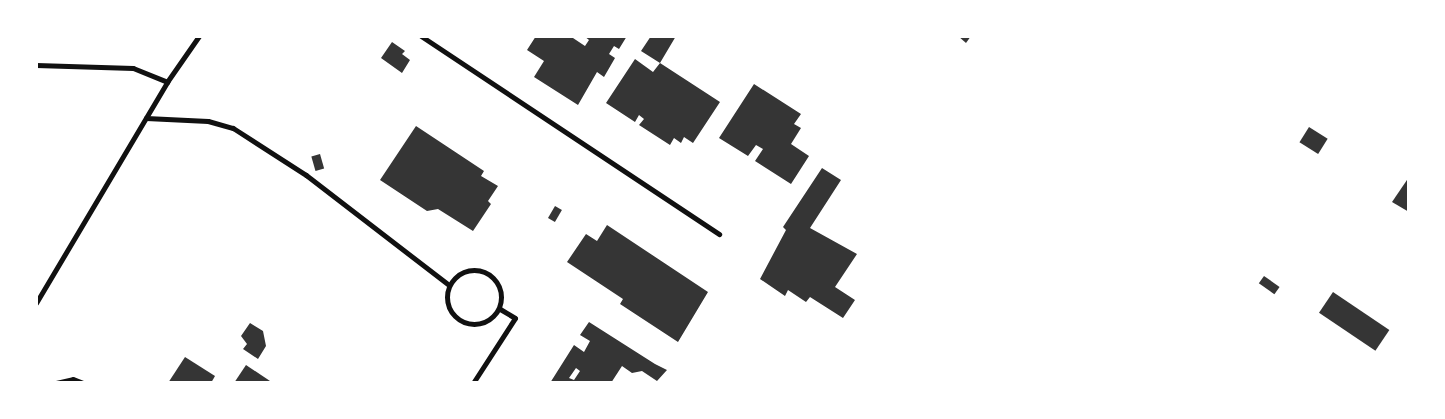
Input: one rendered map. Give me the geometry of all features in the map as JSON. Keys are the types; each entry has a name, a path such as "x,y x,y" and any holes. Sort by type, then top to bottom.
{"street":[{"path":"36,303 167,82 198,36"},
{"path":"421,36 719,234"},
{"path":"36,65 133,68 167,82"},
{"path":"146,118 208,121 233,128 306,175 449,285"},
{"path":"472,269 487,272 498,281 502,295 500,309 490,320 477,325 463,322 451,313 446,299 449,285 459,274 472,269"},
{"path":"473,383 515,318 500,309"},
{"path":"56,383 73,379 83,383"}],"building":[{"path":"536,36 570,36 585,46 589,40 584,36 627,36 619,49 614,46 609,54 615,58 604,77 597,72 578,105 534,77 544,61 527,50"},
{"path":"651,36 676,36 660,63 641,51"},
{"path":"958,36 971,36 966,43"},
{"path":"392,42 405,51 402,54 410,60 402,73 381,58"},
{"path":"635,59 653,72 660,63 720,102 693,143 684,137 681,143 674,138 670,145 639,125 644,119 639,115 635,122 606,103"},
{"path":"754,84 801,114 794,124 801,128 791,144 809,156 791,184 755,161 763,149 756,145 748,156 719,138"},
{"path":"416,126 484,171 481,176 498,186 488,201 491,204 473,231 438,209 427,211 380,180"},
{"path":"1309,127 1328,139 1318,154 1299,142"},
{"path":"320,154 324,168 315,171 311,156"},
{"path":"822,168 841,180 810,228 857,254 835,287 855,300 843,318 810,297 806,302 788,290 785,296 760,279 786,230 783,227"},
{"path":"1409,177 1409,212 1392,202"},
{"path":"555,206 562,210 555,222 548,218"},
{"path":"607,225 708,292 678,342 620,304 623,299 567,262 586,234 597,241"},
{"path":"1264,276 1280,287 1274,294 1259,283"},
{"path":"1333,292 1389,330 1375,351 1319,313"},
{"path":"589,322 667,370 657,381 642,371 632,373 622,366 611,383 550,383 574,345 584,352 590,341 580,335","holes":["576,368 580,371 574,380 569,378"]},
{"path":"250,323 263,331 266,346 258,359 243,349 247,344 241,336"},
{"path":"185,357 215,376 211,383 168,383"},
{"path":"246,365 273,383 234,383"}]}
